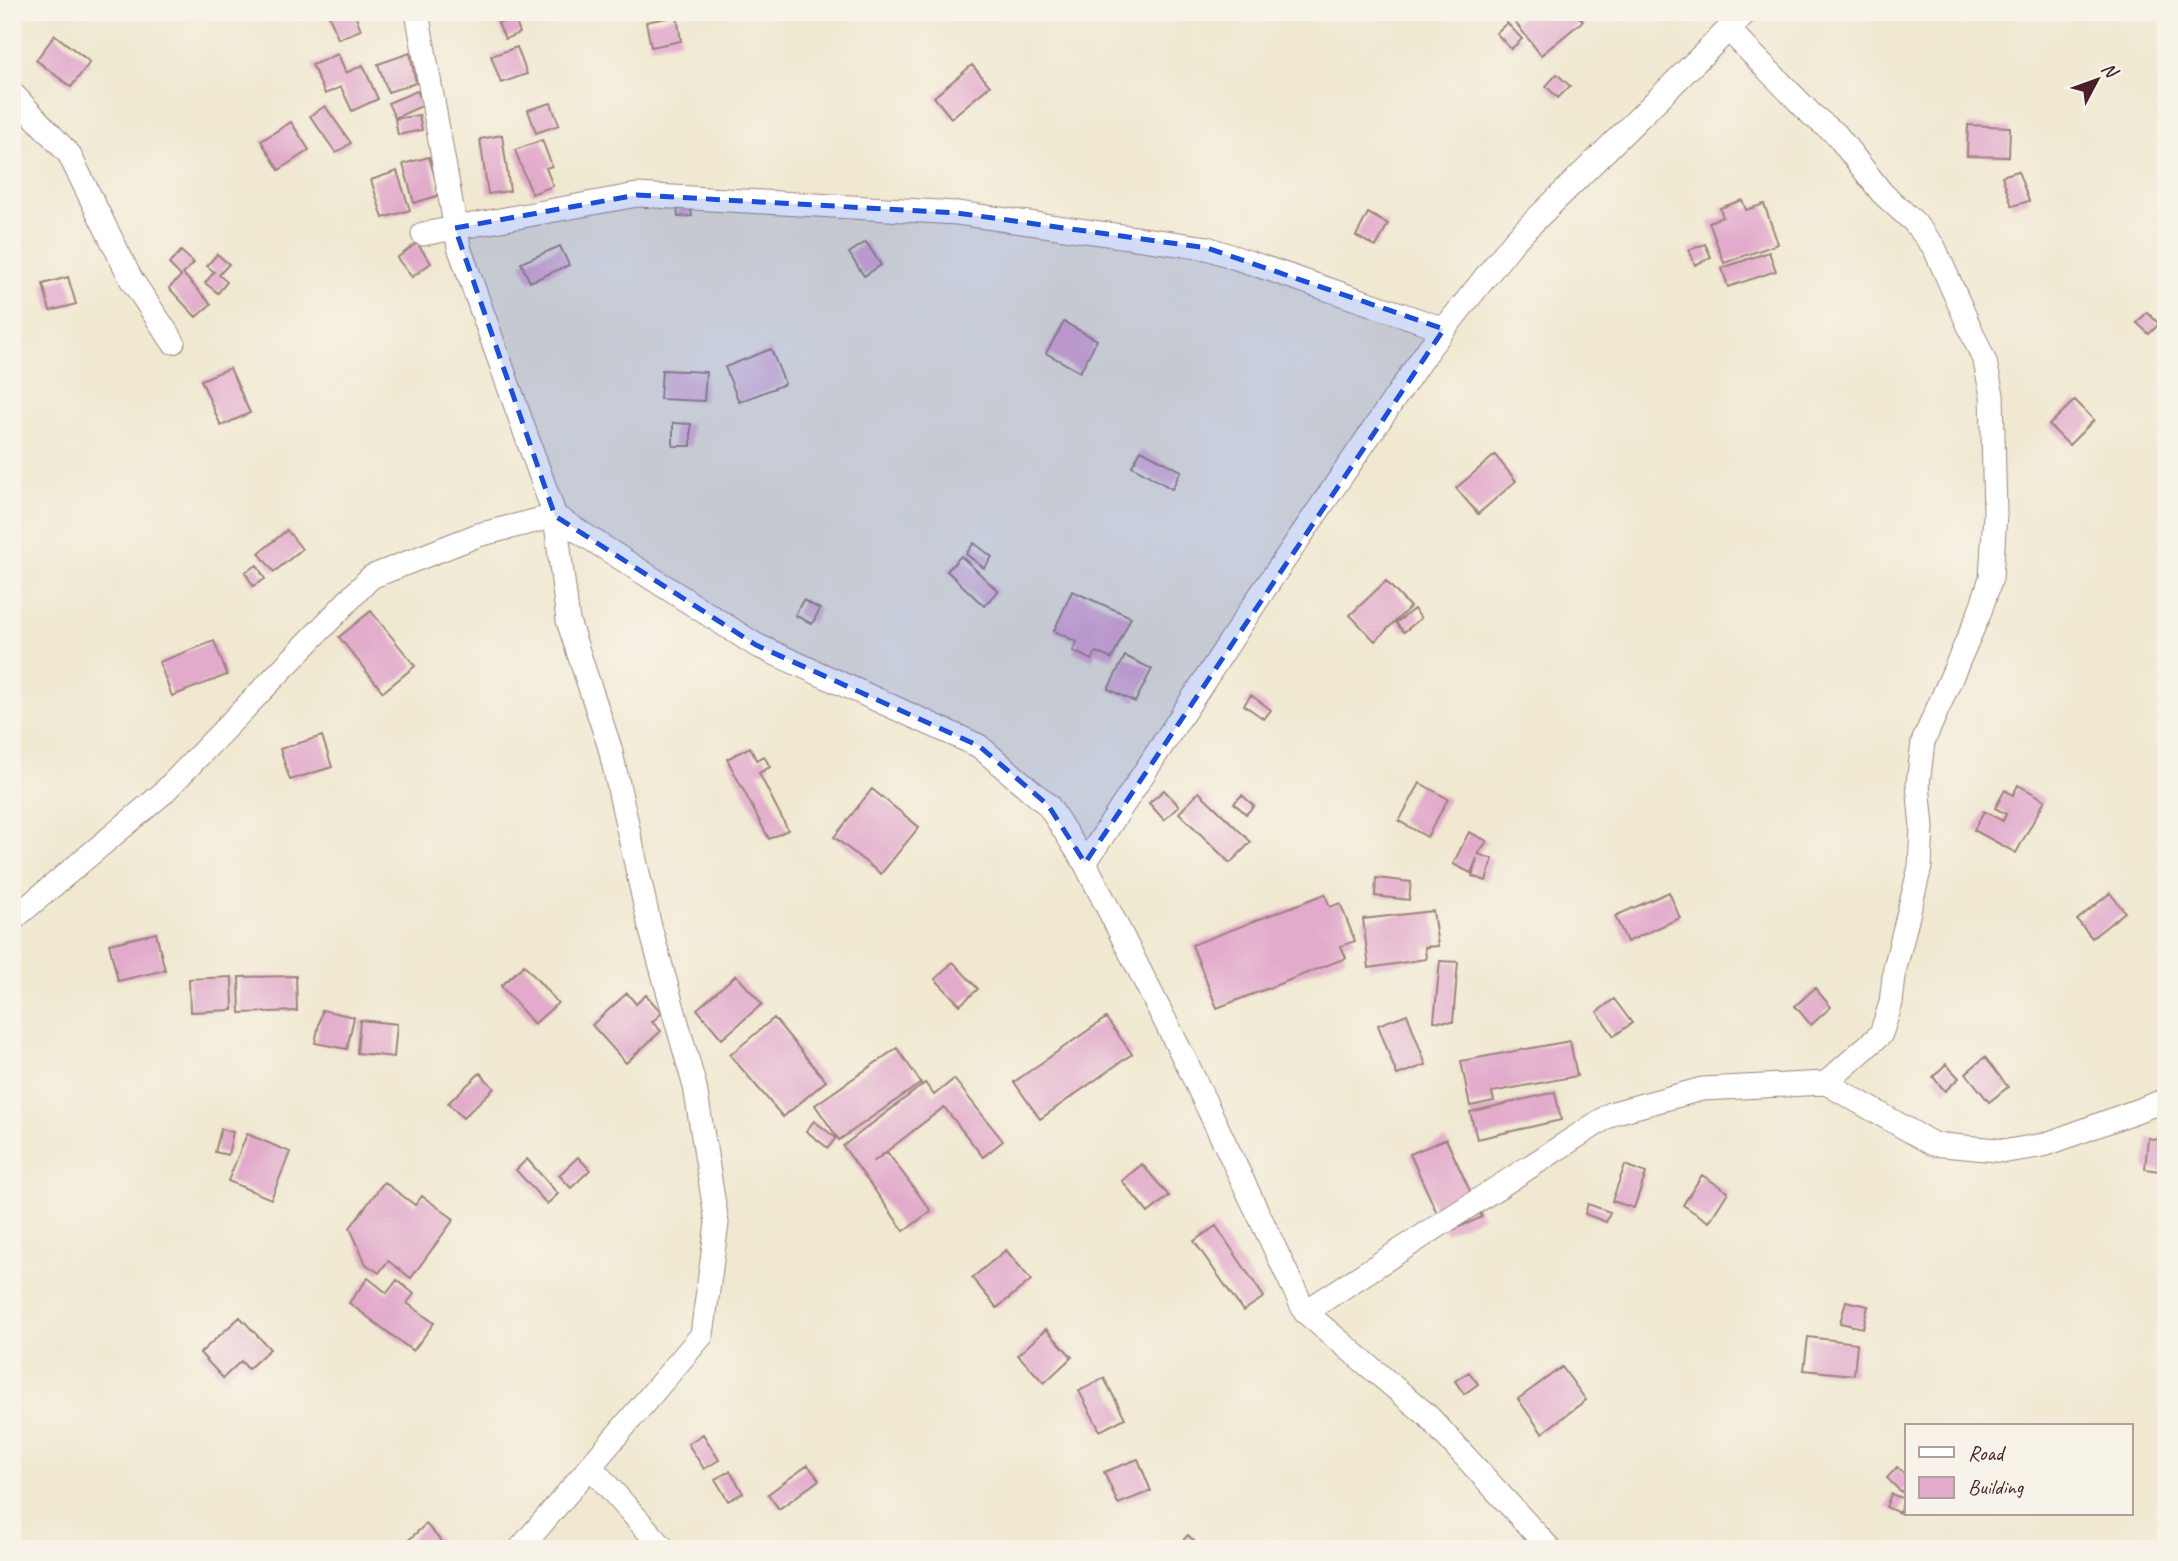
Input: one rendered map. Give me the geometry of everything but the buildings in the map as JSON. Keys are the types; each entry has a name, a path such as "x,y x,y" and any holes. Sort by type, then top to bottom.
{"street":[{"path":"417,12 459,247 555,516 568,621 610,748 650,927 695,1087 717,1223 702,1335 520,1549"},
{"path":"1086,863 1261,594 1444,329 1515,240 1746,12"},
{"path":"1729,30 1812,115 1836,134 1882,193 1914,222 1934,247 1976,339 1992,395 1995,513 1991,579 1979,614 1923,742 1918,785 1922,827 1920,867 1895,968 1891,1003 1881,1034 1826,1083"},
{"path":"12,93 69,154 131,279 173,342"},
{"path":"423,234 637,195 957,213 1207,248 1444,329"},
{"path":"12,920 162,794 371,578 478,535 555,516 756,645 979,746 1048,805 1086,863 1305,1311 1427,1415 1550,1549"},
{"path":"1305,1311 1613,1113 1702,1089 1826,1083 1933,1144 2007,1151 2044,1145 2166,1100"},
{"path":"590,1466 664,1549"}],"highlighted area":[{"path":"637,195 957,213 1207,248 1444,329 1085,863 1048,805 979,746 756,645 555,516 455,228"}]}
